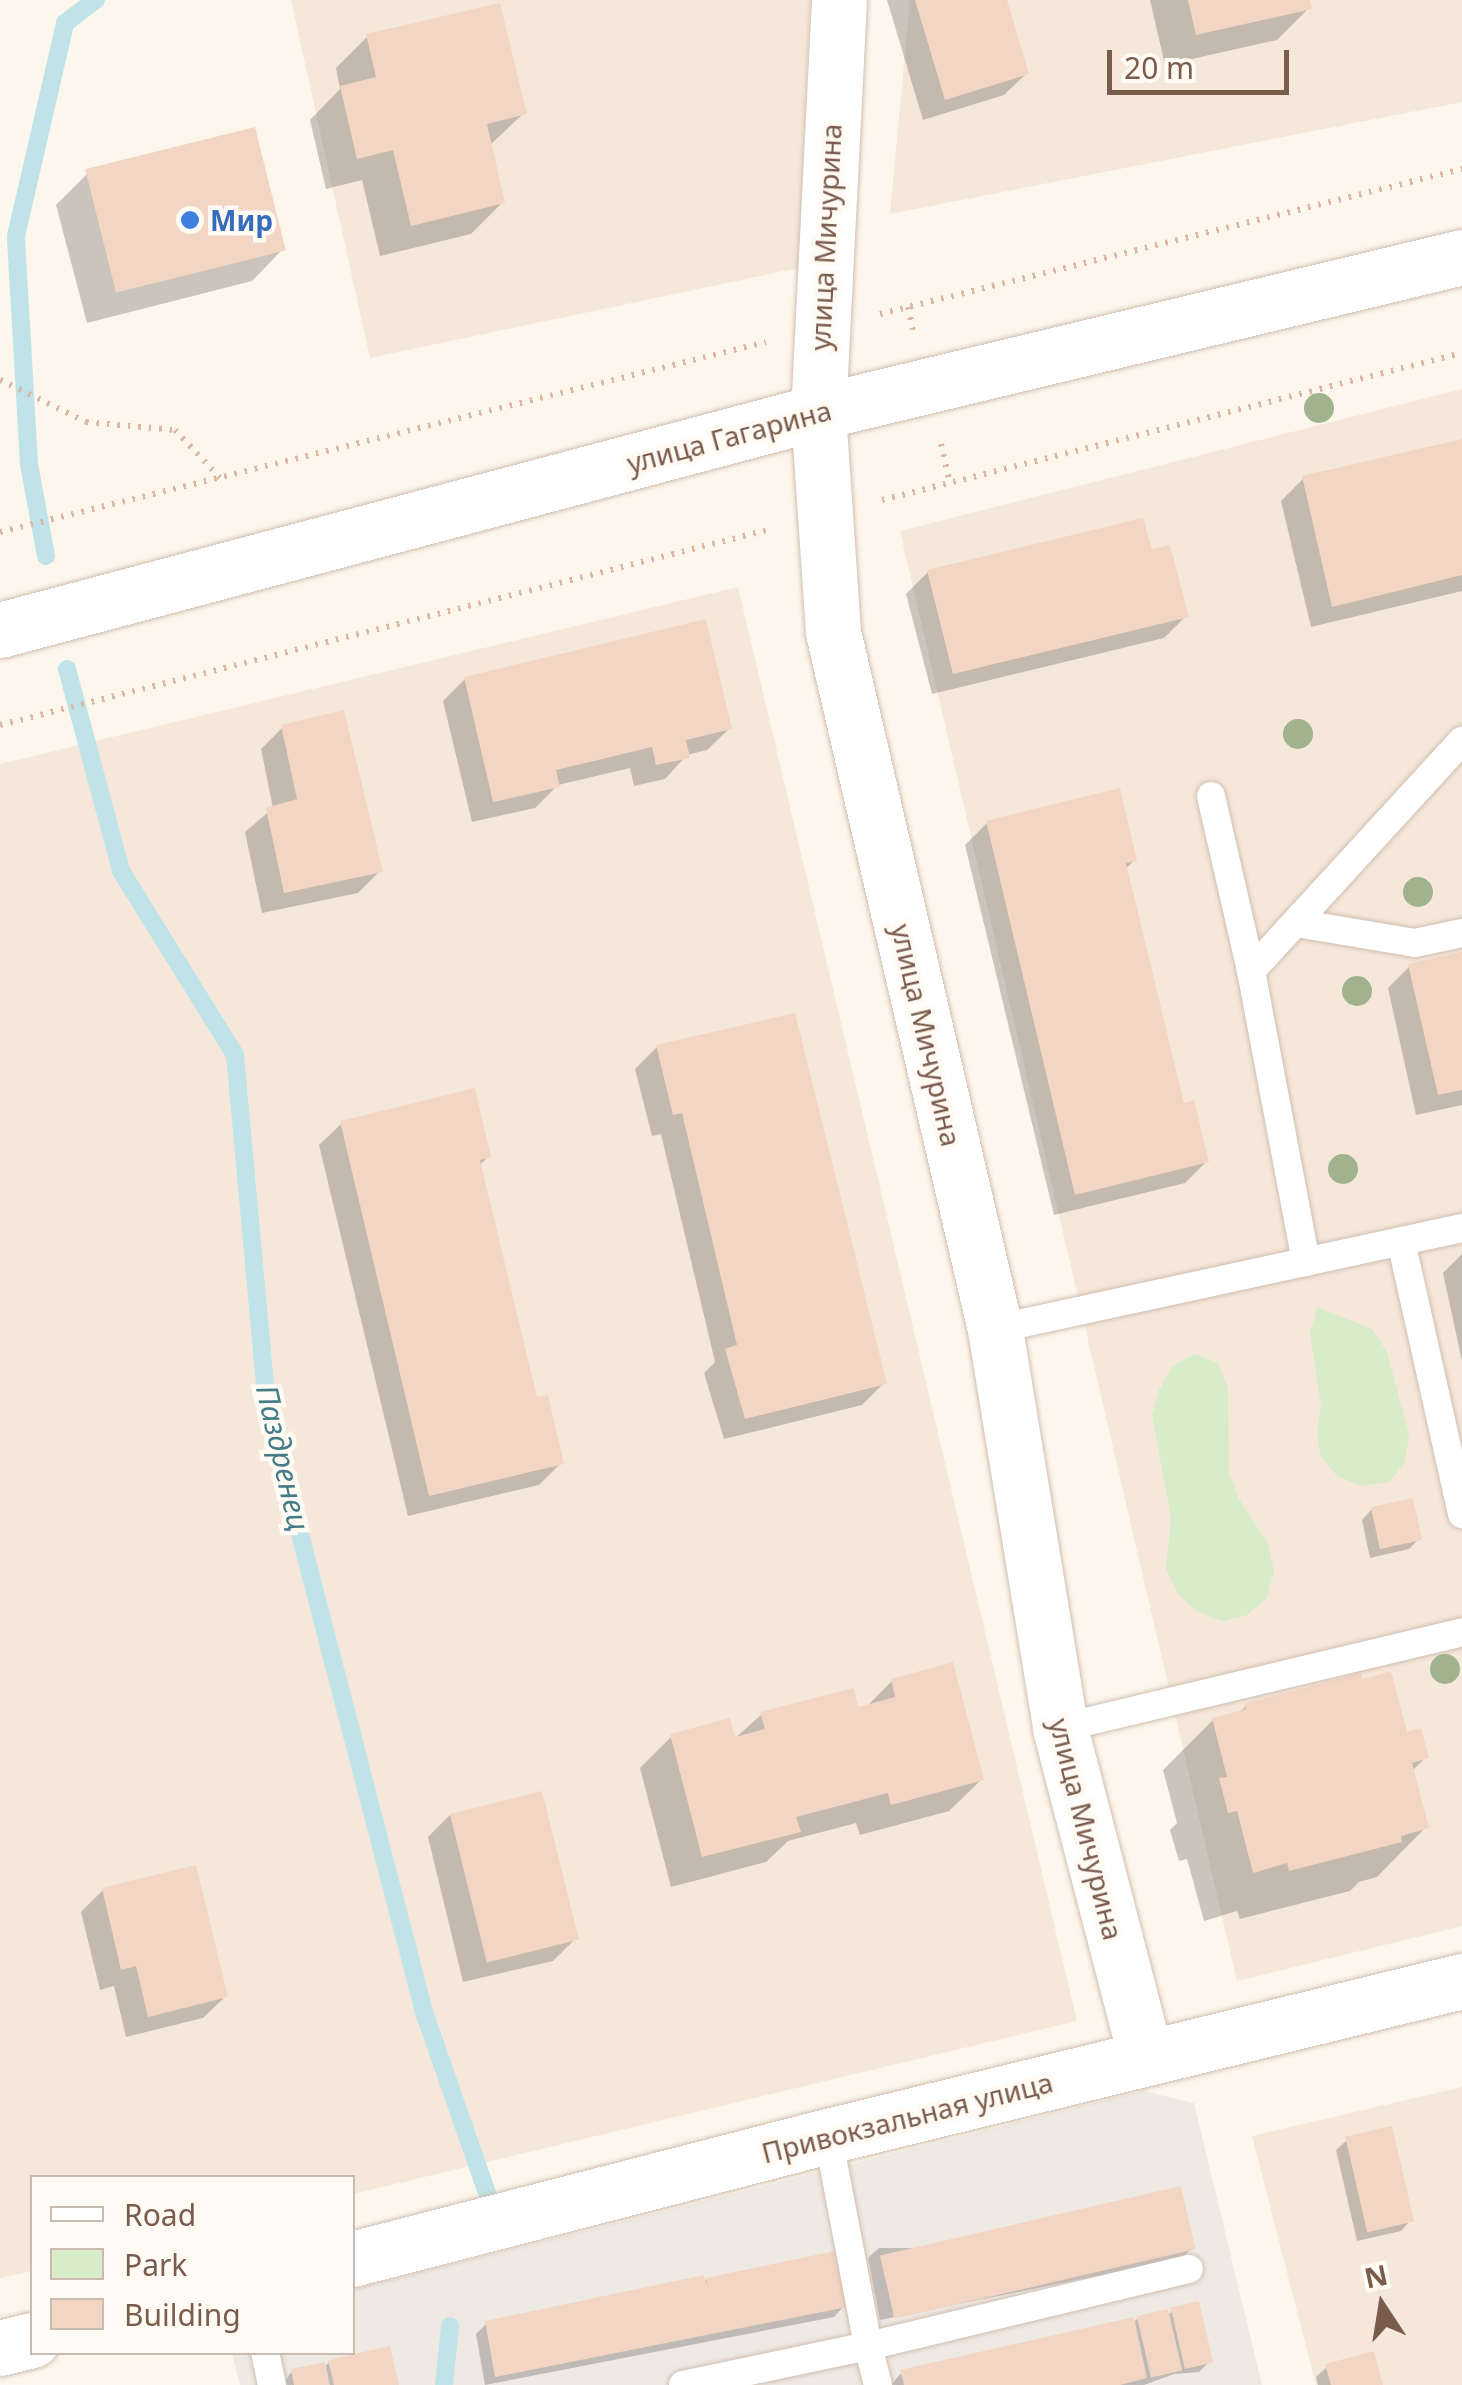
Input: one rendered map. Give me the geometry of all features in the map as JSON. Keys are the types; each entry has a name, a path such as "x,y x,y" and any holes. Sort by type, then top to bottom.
{"street":[{"name":"улица Мичурина","path":"839,0 818,412 833,632 995,1329 1060,1728 1146,2058"},
{"name":"улица Гагарина","path":"0,630 818,412 1462,257"},
{"name":"Привокзальная улица","path":"355,2258 828,2136 1462,1981"},
{"path":"0,2348 30,2340"}],"lane":[{"path":"1251,972 1462,741"},
{"path":"1211,796 1251,972 1306,1262"},
{"path":"1296,923 1415,943 1462,932"},
{"path":"995,1329 1462,1228"},
{"path":"1401,1241 1462,1514"},
{"path":"1060,1728 1462,1632"},
{"path":"828,2136 878,2385"},
{"path":"682,2385 868,2346 1190,2269"},
{"path":"266,2355 272,2385"}],"path":[{"path":"0,380 86,422 175,430 220,478"},
{"path":"0,532 116,504"},
{"path":"0,725 92,701"}],"shaded area":[{"path":"291,0 810,0 798,268 370,358"},
{"path":"910,0 1462,0 1462,102 890,214"},
{"path":"1462,389 1462,1926 1237,1981 900,531"},
{"path":"738,587 1077,2021 355,2194 355,2175 30,2175 30,2271 0,2278 0,764"},
{"path":"1462,2087 1462,2385 1316,2385 1252,2136"},
{"path":"1143,2091 1194,2103 1262,2385 240,2385 232,2355 355,2355 355,2288"}],"green space":[{"path":"1317,1307 1372,1329 1387,1352 1409,1435 1405,1463 1389,1482 1362,1486 1337,1476 1320,1455 1317,1431 1321,1406 1310,1333"},
{"path":"1194,1354 1218,1363 1228,1388 1229,1472 1239,1499 1268,1544 1274,1571 1267,1598 1247,1615 1222,1621 1198,1612 1178,1594 1166,1569 1171,1518 1152,1415 1159,1390 1172,1367"}],"building":[{"path":"915,0 1007,0 1029,74 945,100"},
{"path":"1188,0 1310,0 1312,9 1196,35"},
{"path":"500,3 527,114 487,124 505,203 411,226 393,150 357,159 340,86 376,77 366,34"},
{"path":"255,127 286,250 116,293 85,169"},
{"path":"1462,439 1462,575 1332,607 1302,476"},
{"path":"1143,518 1152,549 1170,545 1189,617 953,674 927,570"},
{"path":"706,619 732,729 686,740 690,758 656,765 652,747 556,770 560,787 493,802 464,677"},
{"path":"344,710 383,872 284,893 266,808 297,799 281,725"},
{"path":"1120,788 1137,861 1126,863 1184,1103 1194,1100 1209,1162 1075,1195 986,821"},
{"path":"1462,952 1462,1090 1438,1095 1408,964"},
{"path":"795,1013 887,1384 745,1419 725,1349 737,1345 682,1113 673,1115 656,1045"},
{"path":"475,1088 491,1158 480,1160 537,1397 548,1395 564,1464 429,1496 340,1121"},
{"path":"1413,1498 1422,1540 1380,1549 1371,1507"},
{"path":"953,1662 984,1780 891,1805 888,1793 796,1817 801,1832 702,1857 670,1734 730,1718 735,1737 765,1729 760,1712 854,1688 858,1707 895,1697 891,1679"},
{"path":"1391,1671 1407,1732 1421,1728 1429,1758 1412,1763 1429,1828 1401,1836 1402,1842 1289,1871 1287,1863 1253,1873 1237,1811 1228,1813 1219,1778 1227,1777 1212,1718 1246,1709 1244,1704 1361,1673 1363,1679"},
{"path":"542,1791 579,1939 487,1962 450,1814"},
{"path":"196,1865 228,1997 148,2017 136,1966 121,1970 102,1888"},
{"path":"1392,2126 1414,2221 1367,2232 1345,2137"},
{"path":"1181,2186 1196,2249 895,2319 880,2256"},
{"path":"835,2251 847,2307 495,2377 485,2321 704,2275 708,2289 706,2278"},
{"path":"1199,2301 1213,2362 1185,2369 1171,2308"},
{"path":"1168,2309 1182,2370 1151,2378 1137,2316"},
{"path":"1134,2317 1147,2378 1120,2385 904,2385 900,2370"},
{"path":"390,2346 399,2385 334,2385 328,2360"},
{"path":"1374,2351 1383,2385 1331,2385 1325,2364"},
{"path":"325,2362 330,2385 294,2385 291,2369"}],"waterway":[{"name":"Паздренец","path":"46,556 29,464 16,236 65,23 96,0"},
{"name":"Паздренец","path":"67,669 121,871 235,1055 267,1407 424,2012 490,2201"},
{"name":"Паздренец","path":"444,2385 450,2326"}],"place":[{"name":"Мир","path":"190,220"}]}
